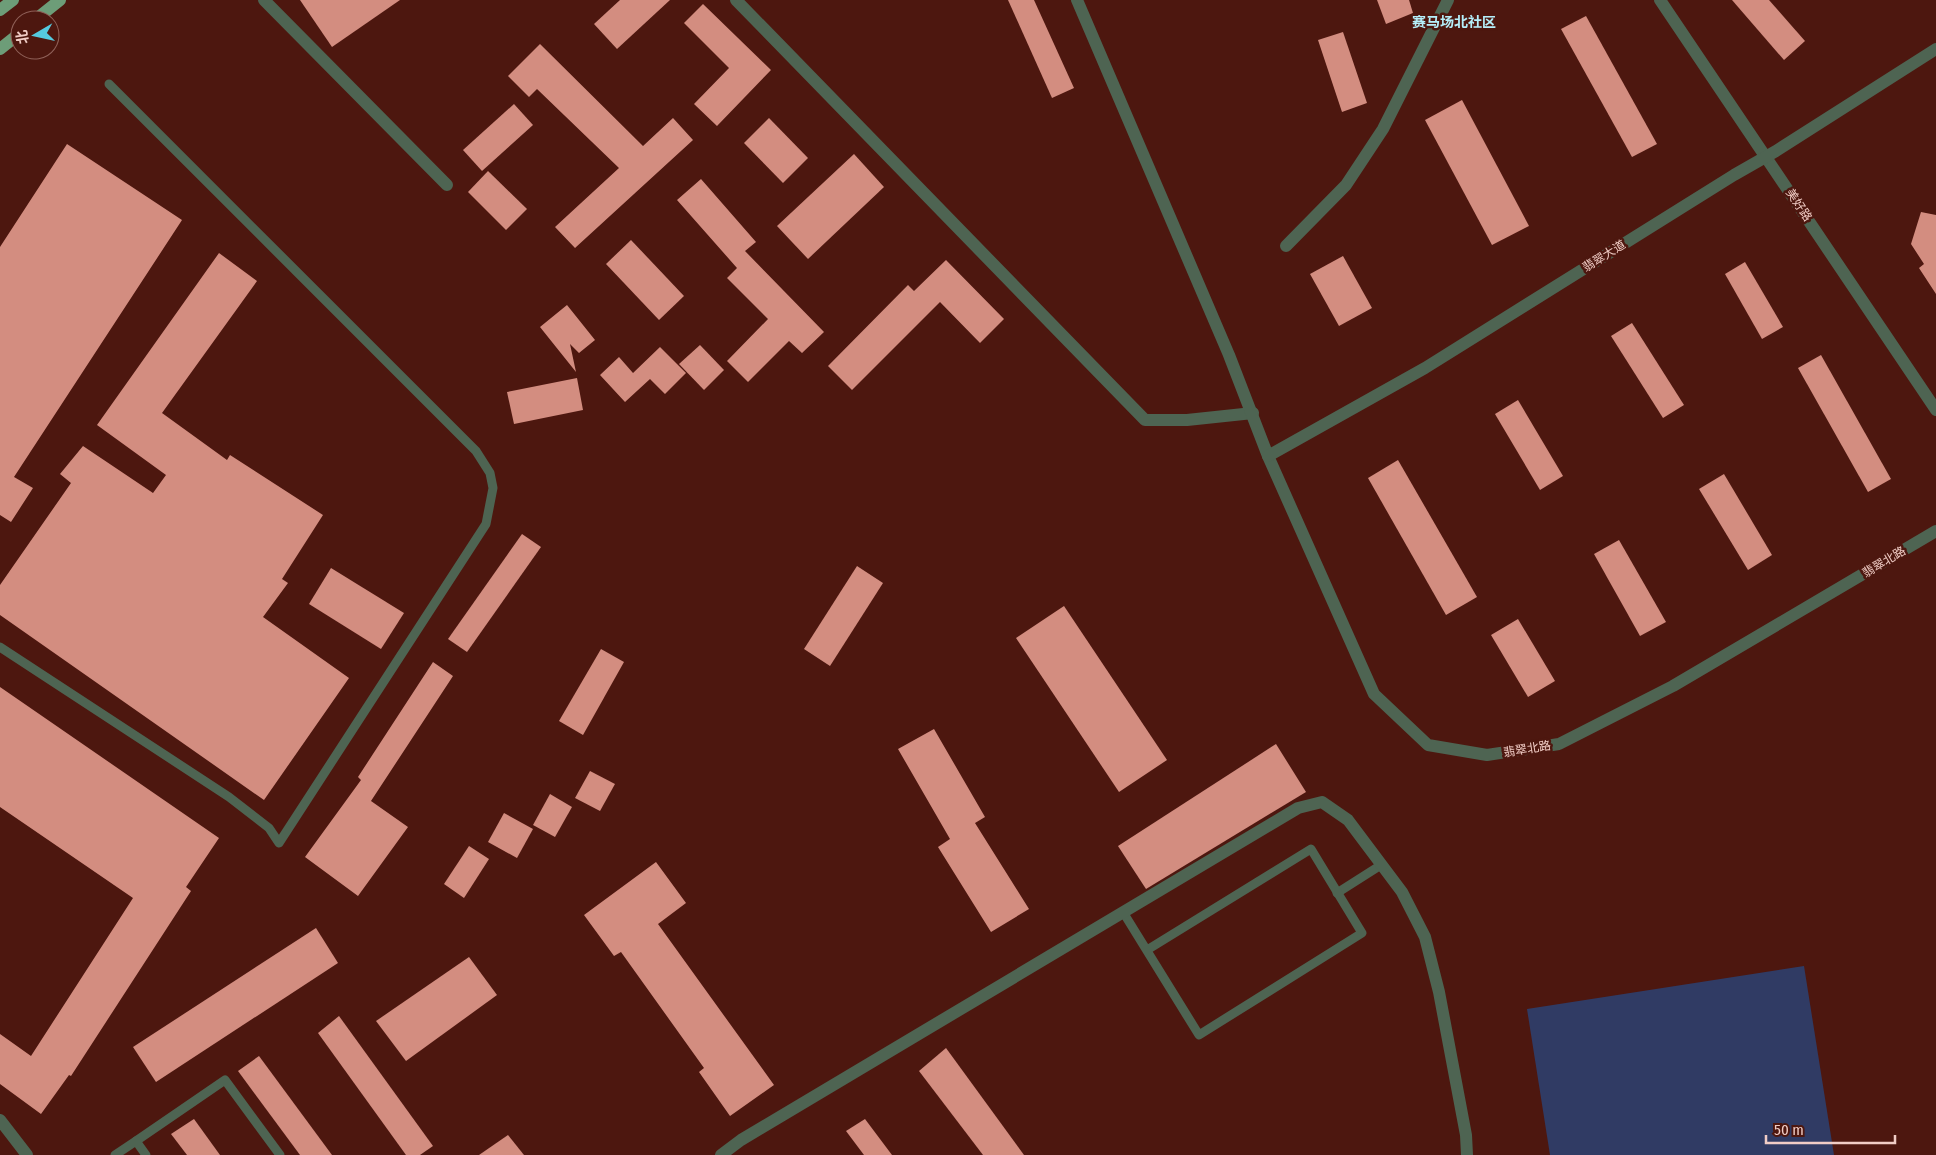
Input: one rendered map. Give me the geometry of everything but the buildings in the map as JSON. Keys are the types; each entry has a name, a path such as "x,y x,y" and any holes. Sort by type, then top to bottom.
{"main road":[{"path":"0,10 13,0"},
{"path":"48,10 60,0"},
{"path":"0,50 10,42"}],"street":[{"path":"264,0 447,185"},
{"path":"736,0 1145,420 1186,420 1253,413"},
{"name":"翡翠北路","path":"1077,0 1253,413 1268,456 1374,694 1428,745 1487,755 1559,744 1673,686 1936,531"},
{"path":"1286,246 1346,185 1383,129 1448,0"},
{"name":"美好路","path":"1660,0 1936,410"},
{"name":"翡翠大道","path":"1268,456 1425,368 1734,175 1767,157 1936,49"},
{"path":"721,1155 741,1140 1298,808 1322,802 1348,820 1402,892 1425,938 1440,1002 1466,1135 1467,1155"},
{"path":"0,1120 27,1155"}],"lane":[{"path":"0,647 229,797 269,828 279,843 486,524 493,488 490,473 476,452 109,84"},
{"path":"1123,912 1146,950 1199,1035 1362,933 1311,849 1146,950"},
{"path":"1337,893 1381,865"},
{"path":"115,1155 225,1080 280,1155"},
{"path":"136,1141 146,1155"}],"shaded area":[{"path":"1804,966 1834,1155 1550,1155 1527,1009"}],"district":[{"name":"赛马场北社区","path":"1454,22"}]}
